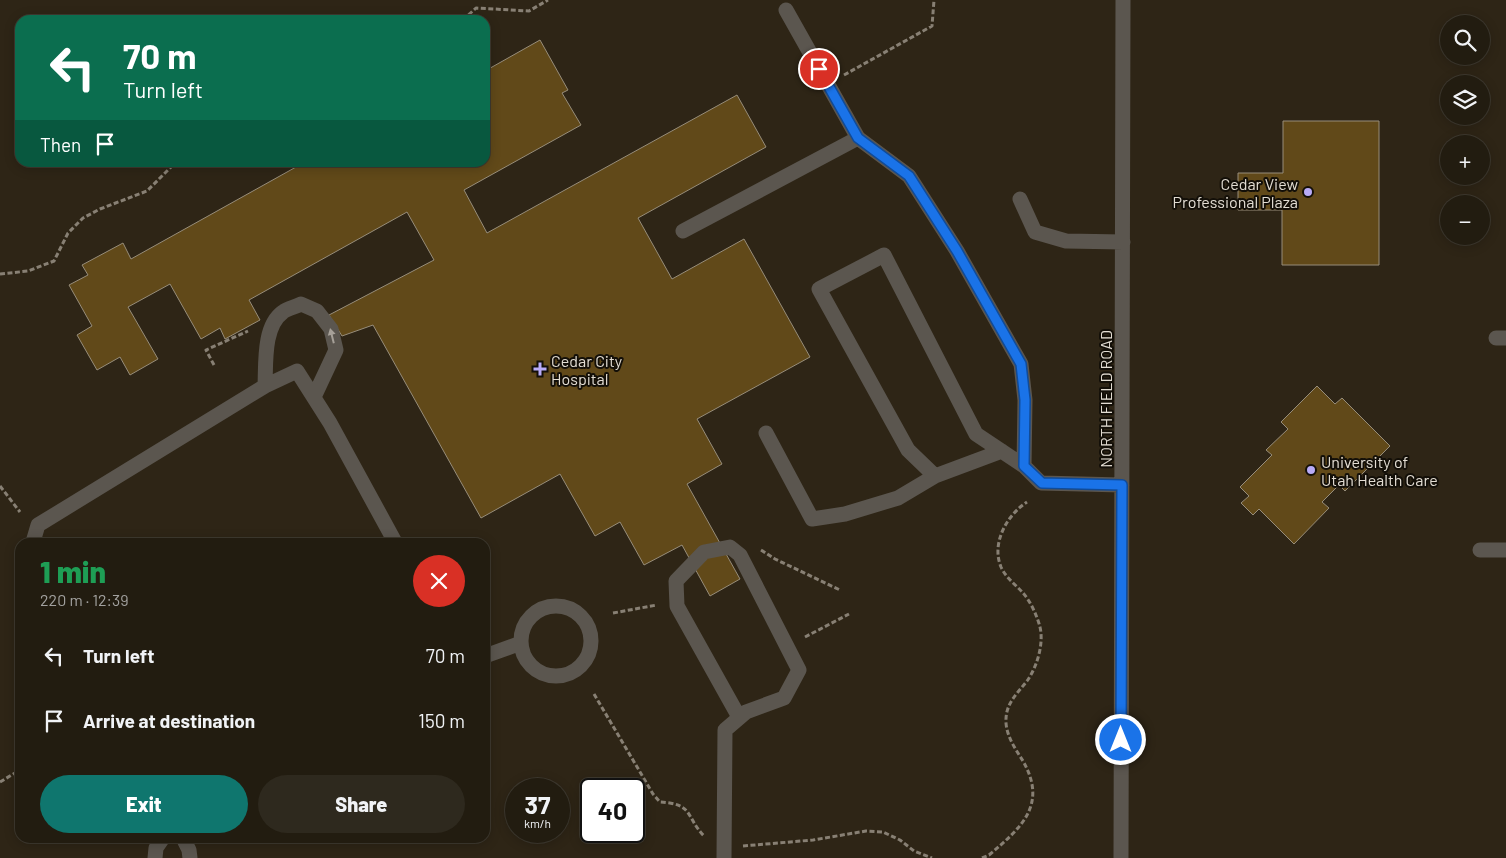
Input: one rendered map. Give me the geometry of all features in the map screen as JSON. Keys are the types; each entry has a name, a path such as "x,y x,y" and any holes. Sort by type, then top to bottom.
{"street":[{"name":"NORTH FIELD ROAD","path":"1121,858 1123,0"},
{"path":"786,10 858,138 909,176 957,251 1021,364 1025,400 1024,466"},
{"path":"683,230 858,138"},
{"path":"1020,199 1035,232 1066,242 1123,242"},
{"path":"935,476 908,450 819,290 884,256 976,434 1024,466 1042,483 1122,485"},
{"path":"265,386 267,354 272,324 283,312 301,304 317,311 331,328 336,350 314,397"},
{"path":"34,538 38,525 265,386 297,371 314,397 393,538"},
{"path":"766,433 812,520 845,514 898,498 935,476 1002,451"},
{"path":"724,858 725,730 746,712 784,698 799,670 740,555 730,547 704,552 676,581 677,606 740,717"},
{"path":"1480,550 1506,550"},
{"path":"560,606 572,610 581,616 588,626 591,638 590,649 586,659 579,667 559,676 538,671 524,654 522,643 523,631 528,621 537,612 548,607 560,606"},
{"path":"490,654 522,643"},
{"path":"156,858 156,848 160,843"},
{"path":"186,843 190,858"}],"path":[{"path":"468,15 476,8 530,11 548,0"},
{"path":"828,84 932,26 934,0"},
{"path":"0,274 28,271 54,261 68,233 82,218 147,191 171,167"},
{"path":"214,366 206,350 251,329"},
{"path":"0,486 20,512"},
{"path":"982,858 995,850 1024,824 1031,809 1033,786 1006,725 1007,708 1035,665 1040,648 1040,628 1025,595 1006,576 1000,566 1001,534 1007,521 1018,508 1027,502"},
{"path":"798,571 840,590"},
{"path":"613,613 677,601"},
{"path":"805,637 849,614"},
{"path":"0,782 15,773"}],"building":[{"path":"540,40 568,90 562,93 581,125 464,190 487,233 737,95 766,147 638,218 672,279 744,239 810,357 697,419 722,464 687,484 740,579 710,596 682,545 644,565 620,522 595,536 560,474 481,518 373,325 342,336 329,315 434,260 407,212 249,300 260,320 225,339 220,328 201,339 170,284 128,307 158,359 130,375 120,357 97,370 77,335 92,326 69,285 88,275 82,265 123,243 131,259 296,167 490,167 490,68"},
{"name":"Cedar View Professional Plaza","path":"1283,121 1379,121 1379,265 1282,265 1282,210 1238,210 1238,173 1283,173"},
{"name":"University of Utah Health Care","path":"1317,386 1335,404 1342,398 1390,446 1345,491 1339,485 1322,502 1329,508 1294,544 1259,509 1253,515 1241,503 1249,496 1240,487 1272,455 1266,450 1288,429 1281,422"}],"place":[{"name":"Cedar View Professional Plaza","path":"1308,192"},
{"name":"Cedar City Hospital","path":"540,369"},
{"name":"University of Utah Health Care","path":"1311,470"}],"route":[{"path":"819,69 858,138 909,176 957,251 1021,364 1025,400 1024,466 1042,483 1122,485 1121,740"}]}
